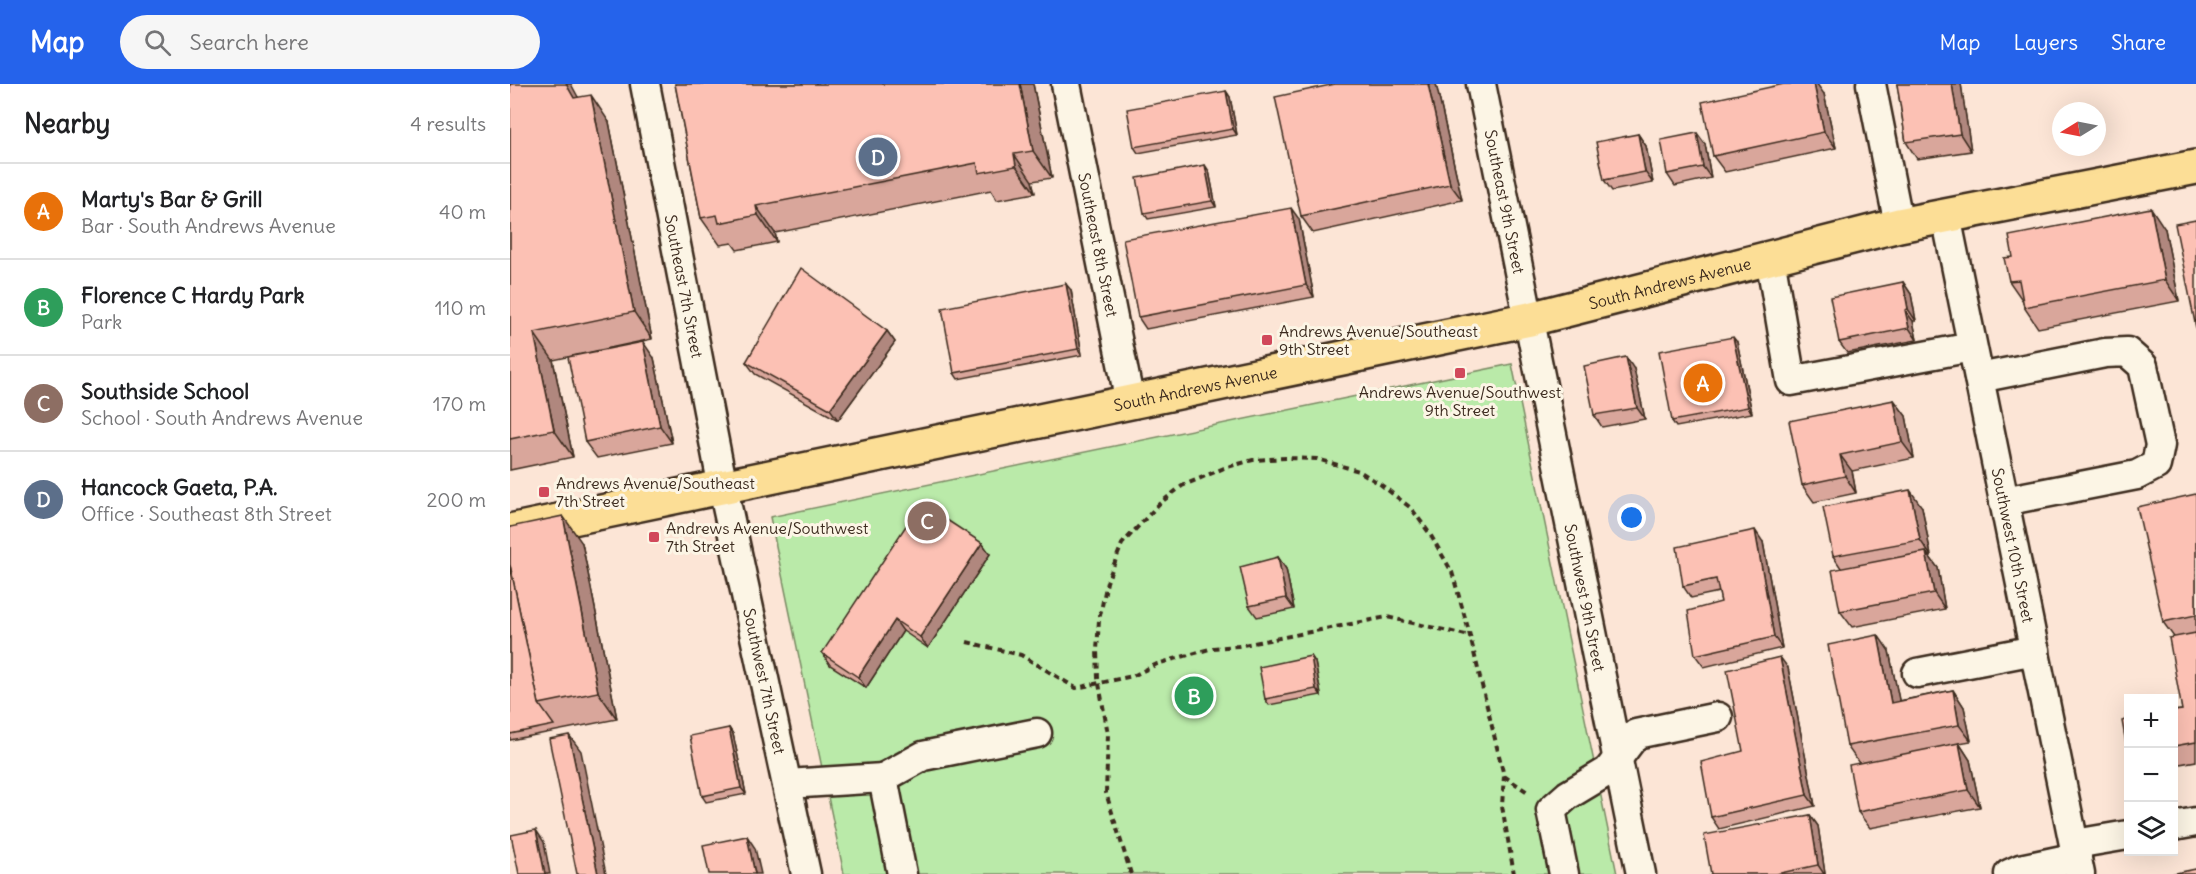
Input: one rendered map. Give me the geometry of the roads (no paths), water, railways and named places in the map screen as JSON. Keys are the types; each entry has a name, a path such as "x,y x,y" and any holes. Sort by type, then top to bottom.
{"main road":[{"name":"South Andrews Avenue","path":"510,531 1530,319 1770,256 1899,225 2196,167"}],"street":[{"name":"Southeast 7th Street","path":"645,84 723,488"},
{"name":"Southeast 8th Street","path":"1066,84 1130,403"},
{"name":"Southeast 9th Street","path":"1481,84 1530,319"},
{"path":"1871,84 1899,225"},
{"name":"Southwest 10th Street","path":"1946,216 2077,858"},
{"path":"1770,256 1791,381 1972,347"},
{"name":"Southwest 9th Street","path":"1530,319 1641,874"},
{"path":"1979,378 2105,354 2127,352 2143,366 2160,445 2156,465 2137,475 2004,501"},
{"name":"Southwest 7th Street","path":"723,488 806,874"},
{"path":"1917,673 2035,650"},
{"path":"1564,874 1551,810 1568,795 1608,771 1636,734 1718,717"},
{"path":"787,784 884,778 923,756 1037,733"},
{"path":"884,778 902,874"},
{"path":"2178,825 2196,822"},
{"path":"2009,874 2020,869 2077,858 2124,836"}],"place":[{"name":"Hancock Gaeta, P.A.","path":"878,157"},
{"name":"Andrews Avenue/Southeast 9th Street","path":"1267,340"},
{"name":"Andrews Avenue/Southwest 9th Street","path":"1460,373"},
{"name":"Marty's Bar & Grill","path":"1703,383"},
{"name":"Andrews Avenue/Southeast 7th Street","path":"544,492"},
{"name":"Southside School","path":"927,521"},
{"name":"Andrews Avenue/Southwest 7th Street","path":"654,537"},
{"name":"Florence C Hardy Park","path":"1194,696"}]}
